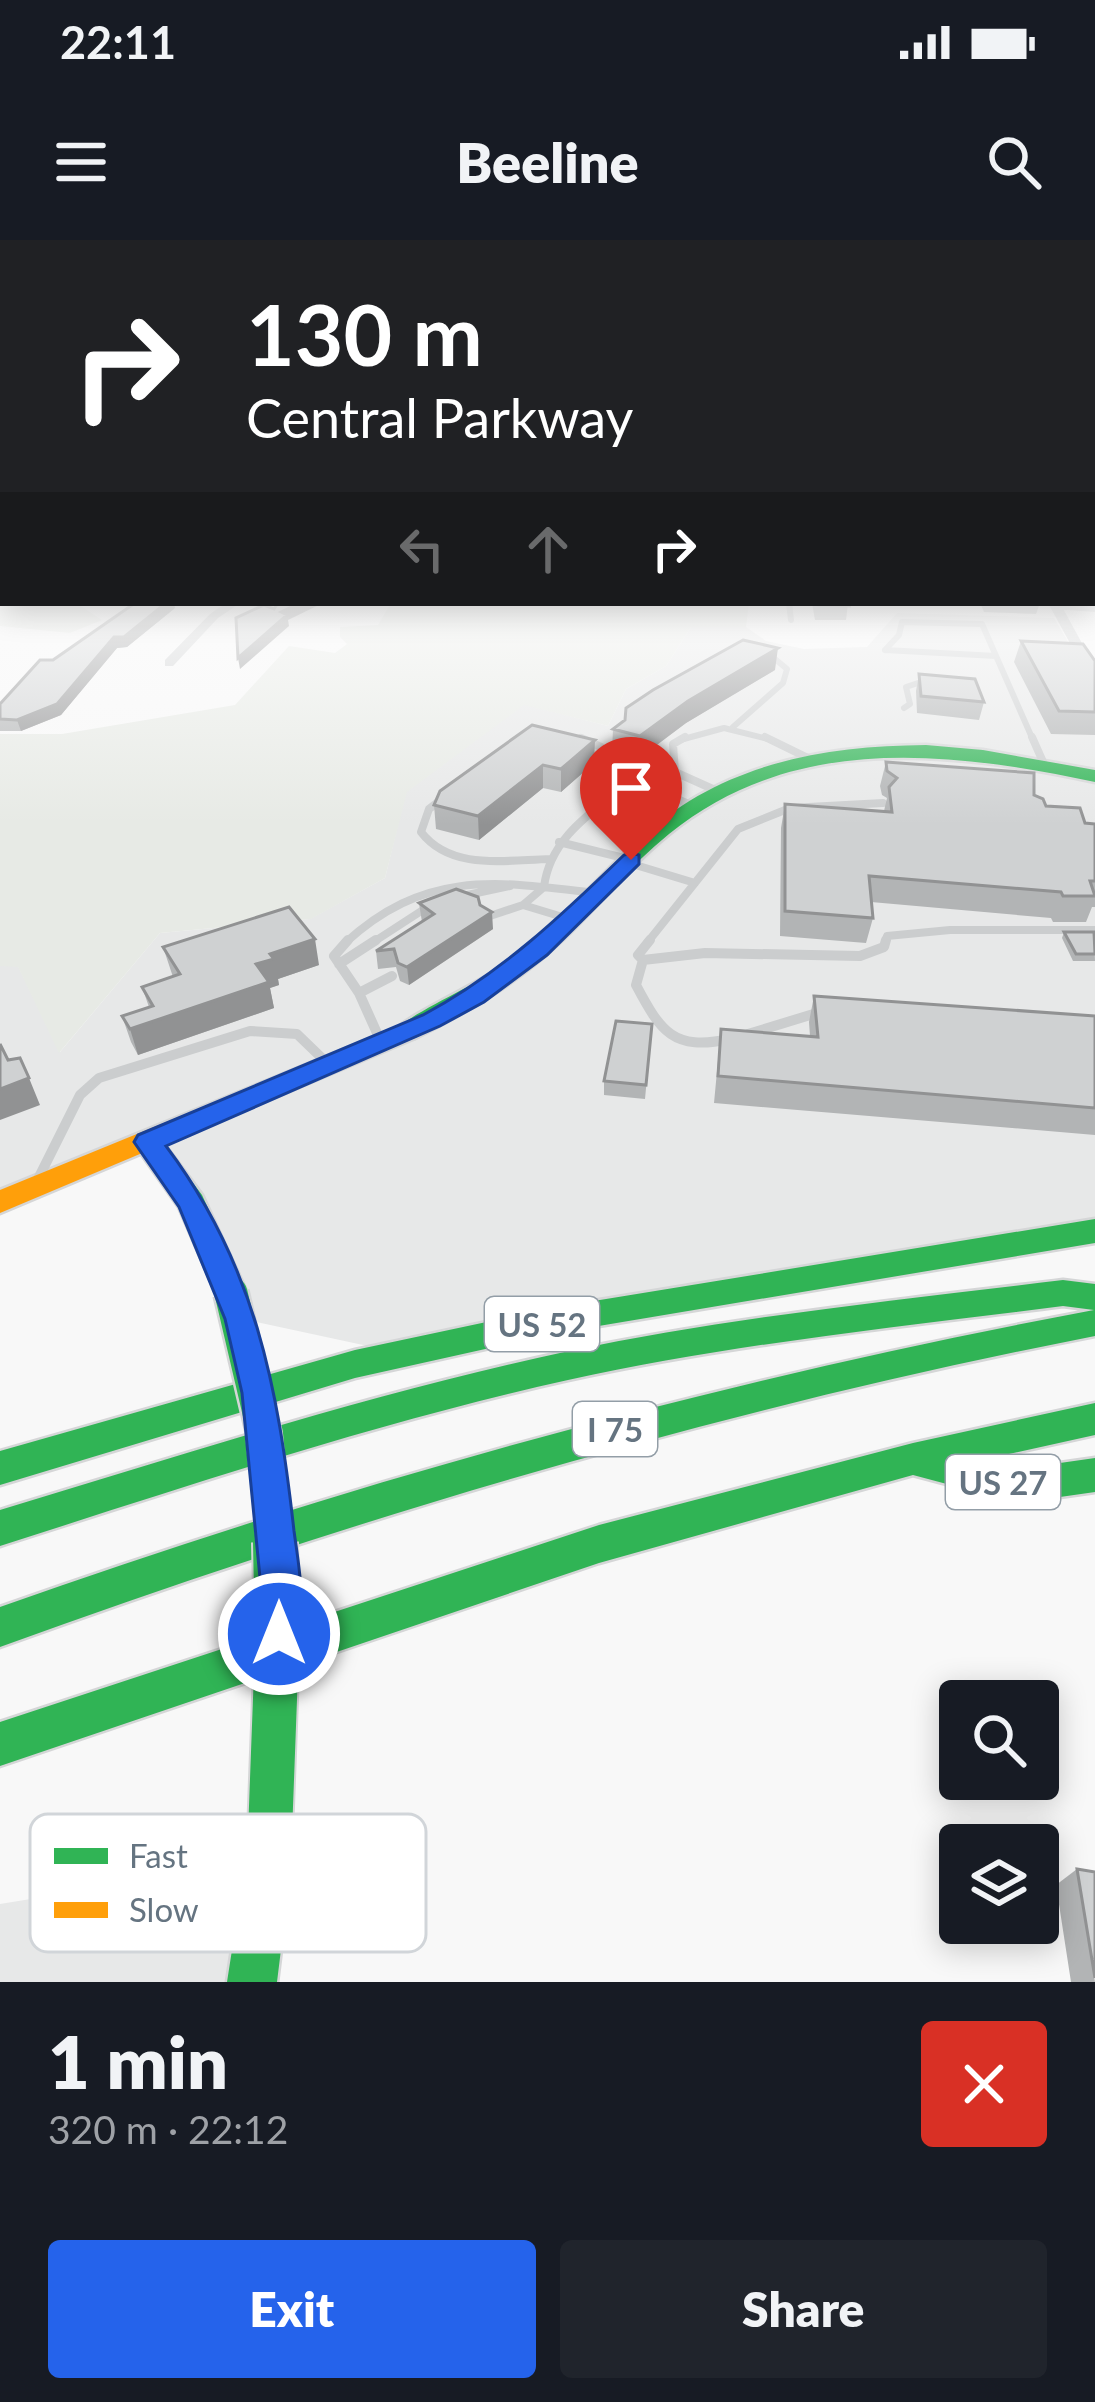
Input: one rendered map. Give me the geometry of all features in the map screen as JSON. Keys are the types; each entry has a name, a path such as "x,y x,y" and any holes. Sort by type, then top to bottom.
{"main road":[{"path":"0,1202 381,1042 476,996 514,971 703,797 754,772 808,758 908,749 1045,764 1095,776"},
{"path":"148,1142 192,1203 242,1319 259,1393 281,1588 271,1814"},
{"name":"US 52","path":"0,1468 356,1364 579,1316 1095,1231"},
{"path":"0,1528 173,1474 569,1366 792,1329 1063,1293 1095,1297"},
{"name":"I 75","path":"0,1627 145,1572 465,1467 840,1372 1095,1322"},
{"path":"0,1744 598,1544 913,1459 1095,1419"},
{"name":"US 27","path":"913,1459 1018,1486 1095,1475"},
{"path":"253,1982 257,1952"}],"lane":[{"path":"733,727 782,683 787,669 778,662"},
{"path":"999,662 1045,764"},
{"path":"904,708 910,704 906,687 922,680 943,680"},
{"path":"703,797 676,772 670,759 673,744 702,729 733,727 773,738 808,758"},
{"path":"576,737 602,747 614,772 630,781 703,797"},
{"path":"487,917 523,905 544,887 544,870 559,842 630,781"},
{"path":"446,796 429,809 421,832 435,849 471,859 550,859"},
{"path":"643,960 638,955 738,829 764,814 828,803 883,803"},
{"path":"559,842 695,883"},
{"path":"381,1042 359,993 334,956 344,942 402,901 442,884 519,884 597,893"},
{"path":"339,964 378,944 411,914 439,902 519,884"},
{"path":"523,905 570,920"},
{"path":"643,960 705,953 860,956 884,946 887,936 950,930 1095,930"},
{"path":"643,960 636,985 658,1027 677,1042 704,1046 778,1026 797,1012 837,1012"},
{"path":"359,993 392,976"},
{"path":"33,1188 80,1095 99,1078 250,1031 297,1034 329,1064"}],"shaded area":[{"path":"274,662 668,662 626,689 608,726 524,705 407,792 385,878 311,919 160,933 59,1053 18,967 0,966 0,734 62,734 235,705"},
{"path":"668,662 1080,662 1095,687 1095,1217 377,1348 242,1319 148,1143 0,1202 0,966 18,966 60,1052 160,933 310,919 385,878 406,792 524,704 608,726 626,689"},
{"path":"30,1899 30,1952 256,1952 252,1982 0,1982 0,1904"}],"building":[{"path":"38,662 92,662 57,704 17,720 0,719 0,704"},
{"path":"703,662 754,662 640,736 613,729 625,720 626,708"},
{"path":"1033,662 1095,662 1095,712 1059,711"},
{"path":"919,674 975,679 984,702 921,696"},
{"path":"532,725 595,740 561,769 543,765 478,816 434,805 440,791"},
{"path":"886,762 1034,773 1034,795 1046,806 1080,808 1085,823 1095,824 1095,881 1090,881 1095,896 869,876 873,918 785,911 785,804 892,812 889,787 897,778 887,771"},
{"path":"456,889 478,897 480,905 492,912 407,967 398,963 394,949 376,951 434,914 419,903"},
{"path":"289,907 315,939 270,954 274,959 256,964 269,982 130,1029 122,1016 153,1006 142,987 180,974 163,947"},
{"path":"1064,932 1094,932 1095,954 1076,954"},
{"path":"814,996 1095,1016 1095,1108 718,1076 721,1029 818,1037"},
{"path":"616,1021 652,1024 646,1085 604,1081"},
{"path":"0,1044 8,1060 20,1058 29,1078 0,1089"},
{"path":"1077,1869 1095,1872 1095,1978"}],"traffic: fast":[{"path":"406,1032 518,967 661,830 709,796 760,772 813,758 926,751 1039,764 1095,776"},
{"path":"148,1143 192,1203 231,1293"},
{"path":"0,1468 355,1364 557,1320 1095,1231"},
{"path":"231,1293 251,1364 272,1504 277,1645 271,1814"},
{"path":"0,1528 353,1420 568,1366 815,1324 1063,1293 1095,1297"},
{"path":"0,1627 269,1533 541,1451 816,1380 1095,1323"},
{"path":"0,1744 599,1544 913,1459 1095,1419"},
{"path":"924,1462 1018,1486 1095,1475"},
{"path":"252,1982 256,1952"}],"traffic: slow":[{"path":"0,1202 406,1032"}],"route":[{"path":"279,1634 281,1588 269,1473 259,1393 242,1319 192,1203 148,1142 431,1020 476,996 539,950 631,860"}]}
